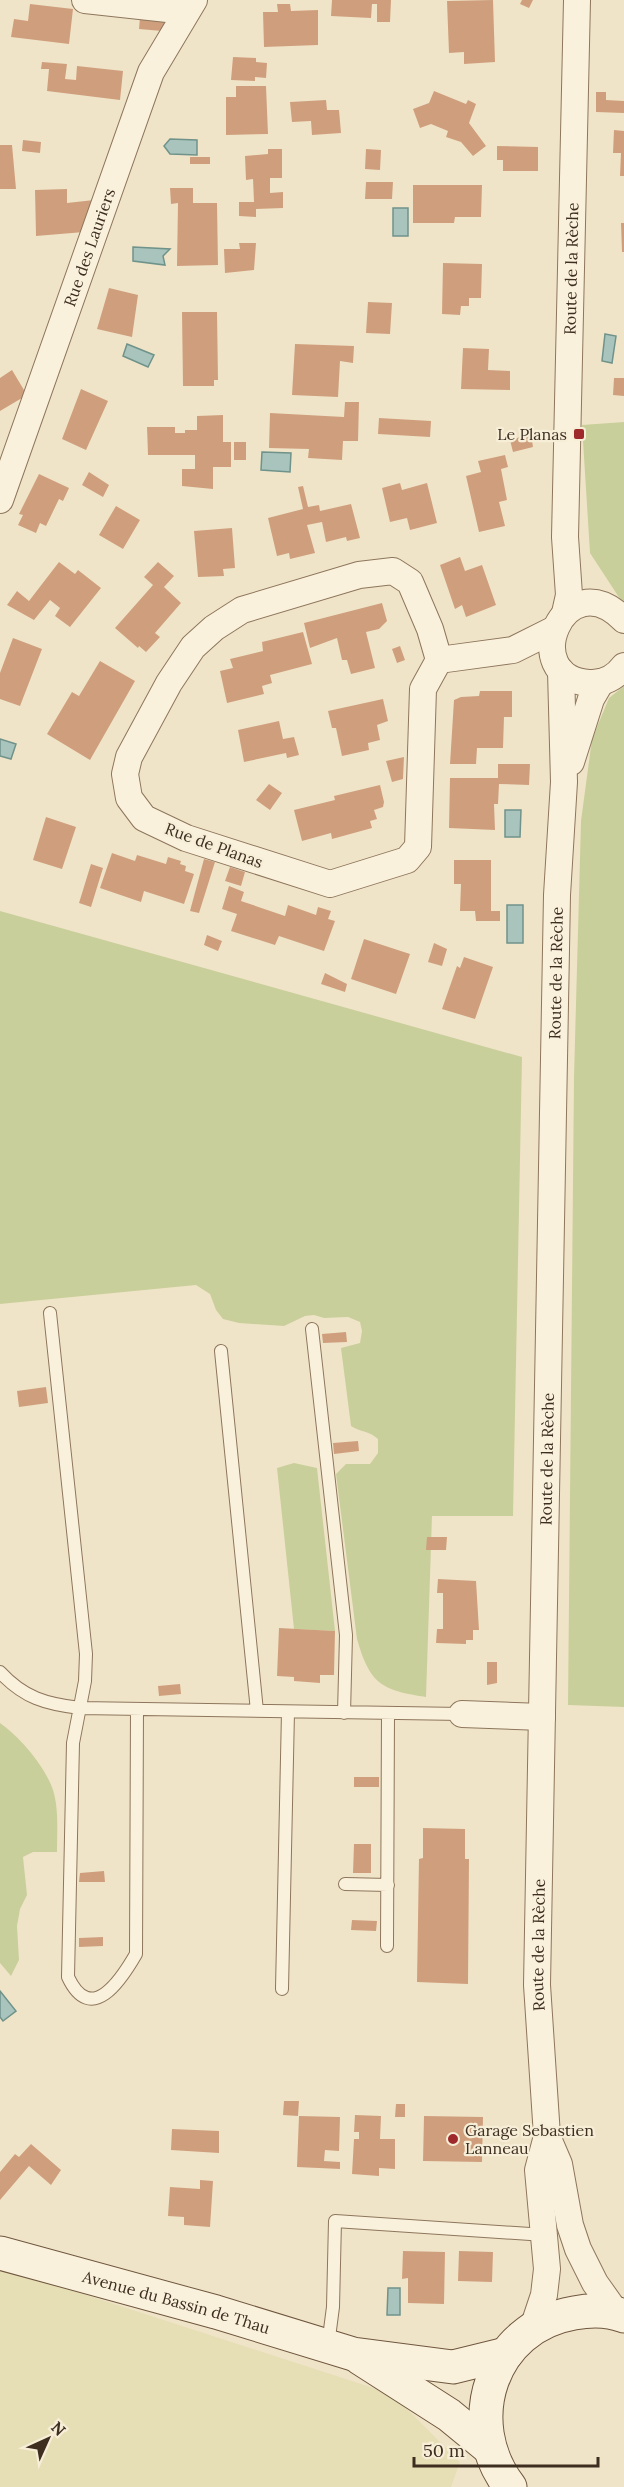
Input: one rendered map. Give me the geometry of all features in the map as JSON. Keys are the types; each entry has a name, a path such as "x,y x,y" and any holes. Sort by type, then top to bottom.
{"main road":[{"name":"Avenue du Bassin de Thau","path":"0,2253 216,2312 340,2350 453,2367 506,2354"},
{"path":"498,2474 484,2414 490,2382 506,2354 533,2328 560,2316 588,2310 621,2315"},
{"name":"Avenue du Bassin de Thau","path":"340,2350 449,2415 498,2474"}],"street":[{"path":"85,0 190,5"},
{"name":"Route de la Rèche","path":"533,2328 544,2295 545,2235 538,2170 547,2136 537,1985 557,907 564,782 559,667 552,652 559,621 569,595 565,537 577,0"},
{"name":"Rue des Lauriers","path":"0,500 152,72 190,5"},
{"name":"Route de la Rèche","path":"565,537 587,585 603,605 624,620"},
{"name":"Rue de Planas","path":"393,571 410,582 430,629 439,660 423,689 418,848 407,860 330,884 186,838 144,818 129,798 125,774 129,757 169,683 193,647 214,628 242,610 359,575 393,571"},
{"path":"439,660 513,650 590,603 603,605"},
{"path":"513,650 534,662 559,667 580,682 601,682 613,677 624,666"},
{"name":"Route de la Rèche","path":"564,782 591,699 601,682"},
{"path":"462,1713 542,1717"},
{"name":"Route de la Rèche","path":"547,2136 559,2164 570,2225 578,2249 595,2283 621,2315"}],"lane":[{"path":"50,1313 86,1654 80,1708 73,1743 68,1977 74,1990 89,1997 103,1996 118,1986 136,1954 137,1709"},
{"path":"312,1329 346,1635 344,1713"},
{"path":"221,1351 257,1711"},
{"path":"0,1672 26,1693 47,1704 80,1708 462,1713"},
{"path":"282,1989 288,1712"},
{"path":"387,1946 388,1713"},
{"path":"345,1884 387,1885"},
{"path":"340,2350 333,2307 335,2221 545,2235"}],"shaded area":[{"path":"0,2267 392,2394 460,2462 451,2487 0,2487"}],"green space":[{"path":"624,422 624,605 590,553 582,425"},
{"path":"624,686 624,1707 568,1705 574,1077 581,821 592,739 609,698"},
{"path":"0,911 522,1057 513,1516 432,1516 426,1697 398,1691 380,1682 367,1666 357,1639 336,1474 346,1464 370,1464 378,1453 378,1439 372,1434 351,1426 341,1348 360,1343 362,1331 360,1322 348,1317 324,1318 314,1315 305,1316 284,1326 239,1323 223,1319 216,1310 210,1294 196,1285 0,1304"},
{"path":"294,1463 317,1468 335,1631 294,1629 277,1468"},
{"path":"0,1723 23,1744 44,1771 53,1790 57,1821 57,1852 33,1852 23,1857 27,1895 20,1909 17,1926 19,1960 11,1976 0,1963"}],"water":[{"path":"170,139 197,140 197,155 170,154 164,146"},
{"path":"393,208 408,208 408,236 393,236"},
{"path":"133,247 170,249 163,256 165,265 133,261"},
{"path":"605,334 616,336 612,363 602,361"},
{"path":"127,344 154,355 148,367 123,356"},
{"path":"262,452 291,453 290,472 261,470"},
{"path":"0,739 16,744 11,759 0,756"},
{"path":"505,810 521,810 520,837 505,837"},
{"path":"507,905 523,905 523,943 507,943"},
{"path":"0,1991 16,2011 3,2021 0,2017"},
{"path":"388,2288 400,2288 400,2315 387,2315"}],"building":[{"path":"332,0 391,0 390,22 377,22 377,4 372,4 371,18 331,16"},
{"path":"493,0 495,62 464,64 464,52 449,53 447,1"},
{"path":"522,0 533,0 529,8 520,4"},
{"path":"30,4 73,9 69,44 11,37 14,19 28,21"},
{"path":"277,4 290,4 291,11 318,10 318,45 264,47 263,12 278,12"},
{"path":"140,17 164,21 165,25 162,31 139,29"},
{"path":"233,57 256,58 256,62 267,63 266,78 255,77 255,81 231,80"},
{"path":"42,62 67,64 65,79 76,80 77,66 123,71 120,100 47,91 49,69 41,69"},
{"path":"236,86 266,86 268,134 226,135 226,97 236,97"},
{"path":"434,91 466,104 468,100 476,104 469,123 486,146 473,156 461,142 446,137 448,131 431,124 420,128 413,109 429,103"},
{"path":"596,92 606,92 606,100 624,101 624,113 596,112"},
{"path":"326,100 327,110 339,110 341,133 312,135 311,121 292,122 290,102"},
{"path":"614,130 624,131 624,176 620,176 621,153 613,153"},
{"path":"23,140 41,142 40,153 22,151"},
{"path":"0,145 12,145 16,189 0,189"},
{"path":"497,146 538,147 538,171 503,171 503,160 497,160"},
{"path":"268,149 282,149 282,178 270,178 270,193 283,192 283,208 256,209 256,217 239,216 239,202 254,202 253,179 246,180 245,156 268,154"},
{"path":"366,149 381,150 380,170 365,169"},
{"path":"190,157 210,157 210,164 190,164"},
{"path":"366,182 393,182 392,199 365,199"},
{"path":"413,185 482,185 481,217 455,217 454,223 413,223"},
{"path":"170,188 193,188 193,203 217,203 218,265 177,266 178,203 171,204"},
{"path":"67,189 67,203 94,200 84,232 36,236 35,190"},
{"path":"621,223 624,223 624,252 622,252"},
{"path":"239,243 256,243 254,270 225,273 224,249 240,249"},
{"path":"443,263 482,264 481,298 469,298 469,306 461,306 460,315 442,314"},
{"path":"109,288 138,295 132,337 97,329"},
{"path":"368,302 392,303 390,334 366,333"},
{"path":"182,312 217,312 218,380 214,380 214,386 183,386"},
{"path":"295,344 354,346 353,363 340,361 338,397 292,395"},
{"path":"463,348 489,349 488,370 510,371 510,390 461,389"},
{"path":"12,370 27,395 0,411 0,378"},
{"path":"614,378 624,378 624,396 613,395"},
{"path":"81,389 108,401 86,450 62,439"},
{"path":"345,402 359,402 358,441 343,441 342,460 308,458 309,449 269,448 270,413 344,417"},
{"path":"223,415 223,442 231,442 231,467 213,467 213,489 182,486 182,469 195,469 195,455 148,455 147,427 175,427 175,433 185,433 185,430 197,430 197,416"},
{"path":"379,418 431,421 430,437 378,434"},
{"path":"531,434 533,447 513,452 510,440"},
{"path":"234,442 246,442 246,460 234,460"},
{"path":"505,455 508,467 501,469 507,500 499,502 505,526 479,532 466,476 481,472 478,461"},
{"path":"89,472 109,485 103,497 82,485"},
{"path":"39,474 69,488 63,501 59,499 46,526 40,523 36,533 18,525 23,515 19,514"},
{"path":"400,483 402,490 427,483 437,523 410,530 407,518 390,522 382,488"},
{"path":"303,486 308,507 319,505 320,511 351,504 360,538 347,541 346,537 326,542 322,522 307,525 315,553 290,559 289,553 277,556 268,518 303,509 298,487"},
{"path":"116,506 140,520 123,549 99,535"},
{"path":"232,528 235,568 223,569 224,576 198,577 194,531"},
{"path":"460,557 465,571 482,565 496,605 466,617 462,605 455,609 440,565"},
{"path":"59,562 75,574 78,570 101,588 70,627 55,616 60,608 50,600 34,620 7,605 17,591 29,601"},
{"path":"158,562 174,576 164,587 181,603 155,633 160,637 146,652 115,628 153,585 144,577"},
{"path":"382,603 387,621 379,629 366,632 375,668 351,674 347,660 342,660 337,638 310,648 304,623"},
{"path":"303,632 312,664 270,675 272,683 262,686 264,694 227,703 220,671 233,668 230,659 263,651 262,642"},
{"path":"13,638 42,649 20,706 0,699 0,673"},
{"path":"400,646 405,660 397,663 392,649"},
{"path":"100,661 135,681 90,760 47,734 72,692 79,696"},
{"path":"480,691 512,691 512,717 504,717 503,748 477,748 476,764 450,764 454,700 461,697 479,696"},
{"path":"383,699 388,721 377,725 380,740 368,743 369,750 342,756 336,728 332,728 328,711"},
{"path":"279,721 283,739 294,737 299,755 287,758 286,753 244,762 238,730"},
{"path":"404,757 403,779 392,782 386,761"},
{"path":"498,764 530,764 529,785 499,784 498,804 494,804 495,830 449,828 450,778 498,778"},
{"path":"269,784 282,793 270,810 256,800"},
{"path":"380,785 384,802 383,807 374,810 377,819 370,821 372,828 332,839 331,833 302,841 294,810 335,800 334,796"},
{"path":"46,817 76,827 62,869 33,860"},
{"path":"112,853 135,861 137,855 166,864 168,857 181,861 180,864 186,866 185,871 194,874 184,904 144,891 141,902 100,888"},
{"path":"204,859 215,862 199,913 190,911"},
{"path":"454,860 491,860 491,911 500,911 500,921 476,921 475,911 460,911 461,884 454,884"},
{"path":"91,864 103,868 91,907 79,903"},
{"path":"230,867 245,872 241,886 225,881"},
{"path":"229,886 244,892 241,901 285,916 288,905 316,915 318,907 331,911 328,919 335,921 324,951 279,936 275,945 231,931 237,914 222,909"},
{"path":"207,935 222,941 218,951 204,945"},
{"path":"364,939 410,954 396,994 351,979"},
{"path":"434,943 447,949 442,966 428,962"},
{"path":"464,957 493,967 475,1019 442,1009 457,966 460,968"},
{"path":"325,973 347,984 345,992 321,984"},
{"path":"346,1332 347,1342 323,1343 322,1334"},
{"path":"46,1387 48,1403 19,1407 17,1391"},
{"path":"358,1441 359,1451 334,1454 333,1443"},
{"path":"427,1537 447,1537 446,1550 426,1550"},
{"path":"438,1579 476,1581 479,1630 473,1630 473,1640 466,1640 466,1644 436,1643 437,1629 443,1629 443,1593 437,1593"},
{"path":"279,1628 335,1631 334,1675 320,1675 320,1683 294,1681 294,1677 277,1676"},
{"path":"487,1662 497,1662 497,1683 487,1685"},
{"path":"180,1684 181,1694 159,1696 158,1686"},
{"path":"354,1777 379,1777 379,1787 354,1787"},
{"path":"423,1828 465,1829 465,1859 469,1859 468,1984 417,1982 419,1859 423,1858"},
{"path":"354,1844 371,1844 371,1873 353,1873"},
{"path":"104,1871 105,1882 79,1882 80,1873"},
{"path":"352,1920 377,1921 376,1931 351,1930"},
{"path":"103,1937 103,1946 79,1947 79,1938"},
{"path":"284,2101 299,2101 298,2116 283,2115"},
{"path":"396,2104 405,2104 405,2117 395,2117"},
{"path":"355,2115 381,2116 380,2139 395,2139 395,2169 379,2168 379,2176 352,2174 354,2139 359,2139 359,2132 354,2132"},
{"path":"299,2116 340,2117 339,2151 325,2150 324,2161 340,2162 340,2169 297,2167"},
{"name":"Garage Sebastien Lanneau","path":"424,2116 483,2117 482,2162 423,2161"},
{"path":"172,2129 219,2131 219,2153 171,2150"},
{"path":"31,2144 61,2170 51,2185 29,2166 0,2200 0,2172 15,2154 19,2157"},
{"path":"200,2180 213,2181 210,2227 184,2225 184,2217 168,2216 170,2187 200,2189"},
{"path":"403,2251 445,2252 444,2304 408,2303 408,2278 402,2279"},
{"path":"459,2251 493,2252 492,2282 458,2281"}],"place":[{"name":"Le Planas","path":"579,434"},
{"name":"Garage Sebastien Lanneau","path":"453,2139"}]}
